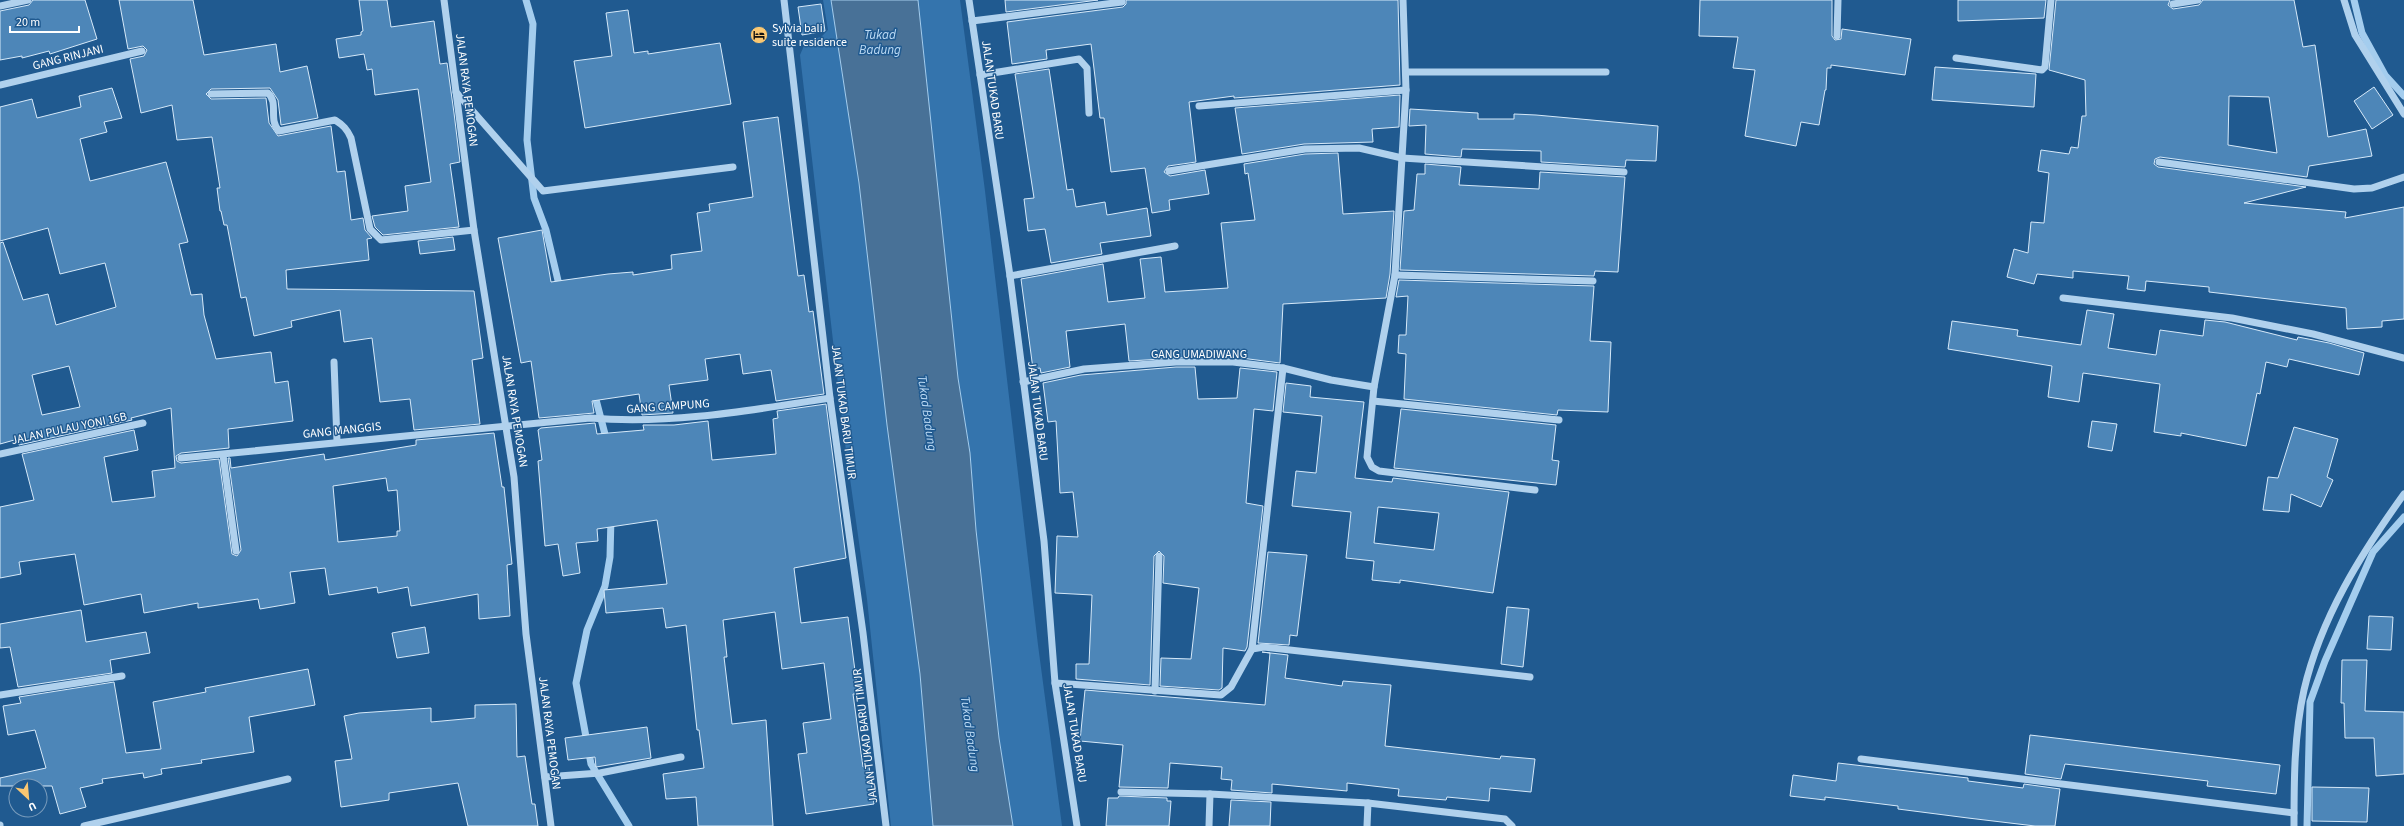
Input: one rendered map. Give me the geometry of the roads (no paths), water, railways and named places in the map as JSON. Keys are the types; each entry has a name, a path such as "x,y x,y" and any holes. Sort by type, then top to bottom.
{"street":[{"path":"0,6 28,0"},
{"name":"JALAN RAYA PEMOGAN","path":"444,0 474,230 514,477 526,634 551,826"},
{"name":"JALAN TUKAD BARU TIMUR","path":"784,0 830,398 863,633 886,826"},
{"name":"JALAN TUKAD BARU","path":"969,0 1010,276 1044,541 1056,683 1077,826"},
{"path":"1403,0 1406,90 1396,275 1374,387 1367,457 1375,469 1535,490"},
{"path":"1837,36 1838,0"},
{"path":"1956,58 2042,70 2044,67 2051,0"},
{"path":"2173,4 2198,0"},
{"path":"2344,0 2355,35 2404,114"},
{"path":"972,21 1122,2"},
{"name":"GANG RINJANI","path":"0,85 142,51"},
{"path":"980,75 1079,59 1087,68 1089,113"},
{"path":"1406,72 1606,72"},
{"path":"1199,106 1406,90"},
{"path":"456,91 543,191 550,192 733,167"},
{"path":"210,94 268,93 273,100 273,124 279,131 335,120 346,128 351,138 370,229 381,240 474,230"},
{"path":"1169,171 1305,149 1359,148 1402,158 1624,172"},
{"path":"2159,162 2354,189 2372,188 2404,177"},
{"path":"1010,276 1175,246"},
{"path":"1396,275 1593,281"},
{"path":"2063,298 2232,318 2313,334 2404,358"},
{"path":"334,362 337,441"},
{"name":"GANG UMADIWANG","path":"1023,382 1084,369 1176,362 1233,362 1283,368 1331,380 1374,387"},
{"path":"1056,683 1221,695 1231,687 1252,649 1283,368"},
{"name":"GANG CAMPUNG","path":"506,427 590,418 627,422 731,412 830,398"},
{"path":"1373,400 1559,420"},
{"name":"JALAN PULAU YONI 16B","path":"0,454 142,423"},
{"name":"GANG MANGGIS","path":"181,458 224,455 337,441 506,427"},
{"path":"224,455 236,551"},
{"path":"2294,826 2294,760 2304,691 2310,668 2333,609 2352,572 2369,543 2404,494"},
{"path":"1155,691 1159,556"},
{"path":"1252,649 1264,647 1530,677"},
{"path":"0,695 122,676"},
{"path":"545,777 567,777 600,773 681,757"},
{"path":"1861,759 2294,812"},
{"path":"84,826 288,779"},
{"path":"1121,792 1210,794 1368,803 1505,819 1512,826"},
{"path":"1209,826 1210,794"},
{"path":"1367,826 1368,803"}],"water":[{"name":"Tukad Badung","path":"831,0 918,0 958,378 970,453 976,530 999,738 1013,826 933,826 920,674 887,425 859,183"}],"waterway":[{"path":"526,0 533,24 527,140 534,198 546,230 560,289"},
{"path":"2354,0 2362,33 2385,75 2404,96"},
{"path":"594,392 607,442"},
{"path":"611,517 610,557 605,586 587,630 576,683 591,764 629,826"},
{"path":"2307,826 2310,702 2325,661 2373,552 2404,517"}],"place":[{"name":"Sylvia bali suite residence","path":"759,35"}]}
